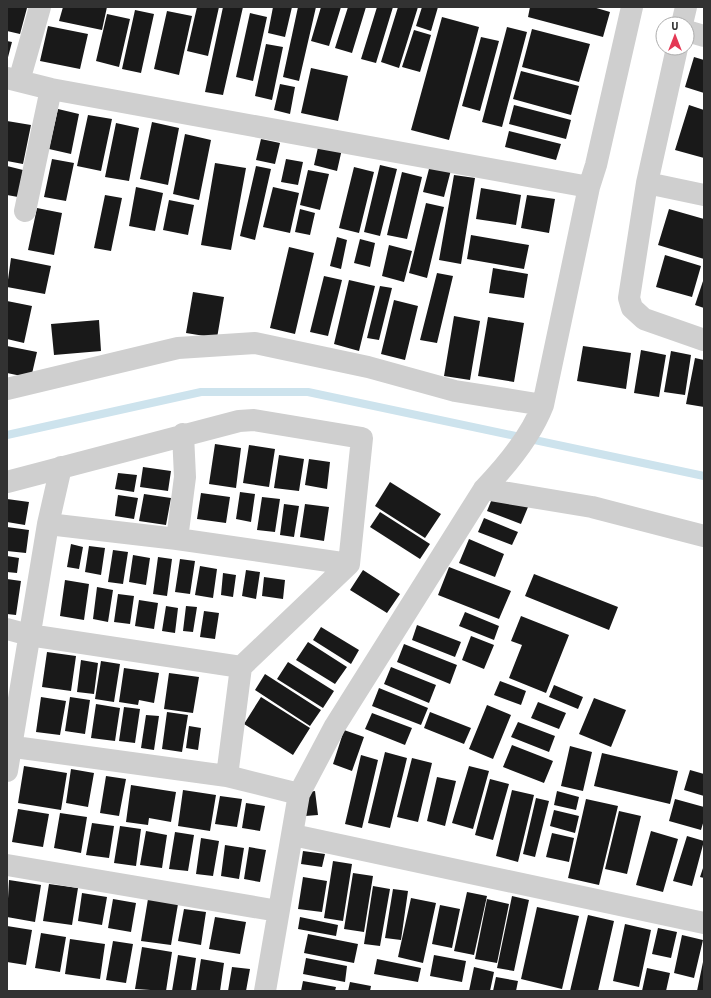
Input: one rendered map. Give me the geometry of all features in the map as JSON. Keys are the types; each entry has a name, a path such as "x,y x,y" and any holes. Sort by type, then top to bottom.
{"street":[{"path":"40,7 13,80 51,90 589,187"},
{"path":"265,991 299,794 335,726 484,489 503,470 541,410 589,187 596,165 632,7"},
{"path":"675,56 647,183 629,298 632,308 644,319 704,340"},
{"path":"25,211 51,90"},
{"path":"647,183 704,195"},
{"path":"7,388 178,348 256,343 368,367 455,391 541,410"},
{"path":"7,482 184,434 239,421 254,420 362,438 349,564 241,667 227,776"},
{"path":"177,539 185,477 184,434"},
{"path":"7,771 9,747 30,635 48,524 61,467"},
{"path":"484,489 592,507 704,536"},
{"path":"48,524 177,539 349,564"},
{"path":"7,629 30,635 241,667"},
{"path":"9,747 227,776 299,794"},
{"path":"293,835 704,924"},
{"path":"7,865 278,912"}],"building":[{"path":"7,7 27,8 20,34 7,31"},
{"path":"63,7 107,7 102,30 59,21"},
{"path":"197,7 219,7 208,56 187,51"},
{"path":"223,7 243,7 223,95 205,92"},
{"path":"273,7 292,7 285,37 268,33"},
{"path":"298,7 316,7 299,81 283,77"},
{"path":"321,7 341,7 329,46 311,41"},
{"path":"348,7 366,7 352,53 335,48"},
{"path":"377,7 393,7 376,63 361,59"},
{"path":"398,7 418,7 399,68 381,62"},
{"path":"422,7 438,7 431,31 416,26"},
{"path":"530,7 593,7 610,12 603,37 528,17"},
{"path":"135,10 154,14 141,73 122,69"},
{"path":"167,11 192,16 179,75 154,69"},
{"path":"250,13 267,17 253,81 236,77"},
{"path":"107,14 130,19 119,67 96,61"},
{"path":"442,17 479,27 449,140 411,130"},
{"path":"48,26 88,34 80,69 40,61"},
{"path":"507,27 527,32 502,127 482,122"},
{"path":"532,29 590,44 579,82 522,67"},
{"path":"414,30 431,35 420,72 402,67"},
{"path":"481,37 499,41 480,111 462,106"},
{"path":"7,41 12,42 7,61"},
{"path":"266,44 283,47 272,100 255,96"},
{"path":"694,57 704,60 704,93 685,87"},
{"path":"311,68 348,76 338,121 301,113"},
{"path":"521,71 579,86 571,115 513,99"},
{"path":"280,84 295,87 290,114 274,110"},
{"path":"514,105 571,120 566,139 509,124"},
{"path":"689,105 704,110 704,158 675,150"},
{"path":"58,109 79,114 71,154 49,149"},
{"path":"88,115 112,119 101,171 77,166"},
{"path":"7,121 31,125 23,164 7,161"},
{"path":"152,122 179,128 168,185 140,179"},
{"path":"116,123 139,128 129,181 105,177"},
{"path":"509,131 561,144 556,160 505,147"},
{"path":"185,134 211,140 199,200 173,194"},
{"path":"261,139 280,143 275,164 256,160"},
{"path":"319,143 342,149 337,171 314,165"},
{"path":"52,159 74,163 66,201 44,197"},
{"path":"286,159 303,162 298,185 281,182"},
{"path":"215,163 246,168 231,250 201,245"},
{"path":"380,165 397,169 380,236 364,232"},
{"path":"430,165 451,170 444,197 423,192"},
{"path":"7,166 23,170 18,197 7,195"},
{"path":"256,166 271,169 255,240 240,236"},
{"path":"354,167 374,172 359,233 339,228"},
{"path":"308,170 329,174 320,210 300,205"},
{"path":"402,172 422,177 407,239 387,235"},
{"path":"454,175 475,178 461,264 439,260"},
{"path":"136,187 163,193 155,231 129,226"},
{"path":"273,187 299,193 290,233 263,227"},
{"path":"481,188 521,195 516,225 476,219"},
{"path":"105,195 122,198 111,251 94,248"},
{"path":"527,195 555,199 549,233 521,228"},
{"path":"169,200 194,205 188,235 163,230"},
{"path":"426,203 444,207 427,278 409,273"},
{"path":"37,208 62,213 54,255 28,250"},
{"path":"300,209 315,213 310,235 295,232"},
{"path":"669,209 704,219 704,259 658,245"},
{"path":"471,235 529,245 524,269 467,259"},
{"path":"337,237 347,240 341,269 330,266"},
{"path":"360,239 375,243 370,267 354,263"},
{"path":"389,245 412,251 404,282 382,276"},
{"path":"289,247 314,253 295,334 270,328"},
{"path":"665,255 701,266 692,297 656,287"},
{"path":"11,258 51,266 45,294 7,287"},
{"path":"493,268 528,274 524,298 489,293"},
{"path":"437,273 453,276 437,343 420,340"},
{"path":"324,276 342,280 328,336 310,332"},
{"path":"704,278 704,308 695,305"},
{"path":"349,280 375,286 359,351 334,344"},
{"path":"380,286 392,288 379,340 367,338"},
{"path":"193,292 224,297 217,338 186,333"},
{"path":"394,300 418,306 405,360 381,354"},
{"path":"7,301 32,306 24,343 7,339"},
{"path":"454,316 480,321 470,380 444,376"},
{"path":"488,317 524,323 514,382 478,376"},
{"path":"99,320 101,351 54,355 51,324"},
{"path":"7,346 37,352 31,378 7,373"},
{"path":"583,346 631,353 626,389 577,381"},
{"path":"641,350 666,355 659,397 634,393"},
{"path":"671,351 691,355 685,395 664,392"},
{"path":"695,358 704,360 704,407 686,404"},
{"path":"215,444 241,448 236,488 209,484"},
{"path":"249,445 275,449 269,487 243,483"},
{"path":"279,455 304,459 299,491 274,488"},
{"path":"309,459 330,462 327,489 305,485"},
{"path":"143,467 171,471 168,491 140,487"},
{"path":"118,473 137,475 134,492 115,489"},
{"path":"390,482 441,514 425,538 375,506"},
{"path":"240,492 255,494 251,522 236,519"},
{"path":"201,493 230,497 226,523 197,519"},
{"path":"144,494 171,498 166,525 139,521"},
{"path":"494,494 528,507 521,524 487,511"},
{"path":"118,495 138,498 134,519 115,516"},
{"path":"262,497 280,499 275,532 257,530"},
{"path":"7,499 29,502 25,525 7,522"},
{"path":"284,504 299,506 294,537 280,535"},
{"path":"305,504 329,507 324,541 300,537"},
{"path":"380,512 430,544 420,559 370,527"},
{"path":"484,518 518,532 512,545 478,532"},
{"path":"7,527 29,530 26,553 7,551"},
{"path":"469,539 504,554 495,577 459,563"},
{"path":"71,544 83,547 79,569 67,567"},
{"path":"89,546 105,548 101,575 85,572"},
{"path":"113,550 128,552 123,584 108,582"},
{"path":"133,555 150,558 146,585 129,582"},
{"path":"7,556 19,558 17,573 7,572"},
{"path":"158,557 172,559 167,596 153,594"},
{"path":"180,559 195,561 190,594 175,592"},
{"path":"200,566 217,569 213,598 195,595"},
{"path":"449,567 511,591 499,619 438,595"},
{"path":"246,570 260,572 256,599 242,596"},
{"path":"363,570 400,594 387,613 350,590"},
{"path":"223,573 236,575 233,597 221,595"},
{"path":"534,574 618,607 609,630 525,596"},
{"path":"264,577 285,580 283,599 262,596"},
{"path":"7,579 21,581 16,615 7,614"},
{"path":"65,580 89,584 84,620 60,616"},
{"path":"97,587 113,590 108,622 93,619"},
{"path":"118,594 134,596 130,624 114,622"},
{"path":"139,600 158,603 154,629 135,626"},
{"path":"166,606 178,608 175,633 162,631"},
{"path":"186,606 197,607 193,632 183,631"},
{"path":"204,611 219,613 215,639 200,637"},
{"path":"465,612 499,626 494,640 459,626"},
{"path":"521,616 569,635 546,693 509,678 522,645 511,641"},
{"path":"417,625 461,642 455,657 412,640"},
{"path":"321,627 359,650 351,664 313,640"},
{"path":"471,636 494,645 484,669 462,660"},
{"path":"308,642 347,667 335,684 296,660"},
{"path":"404,644 457,665 450,684 397,662"},
{"path":"47,652 76,656 71,691 42,687"},
{"path":"81,660 98,663 94,694 77,692"},
{"path":"101,661 120,664 114,702 95,699"},
{"path":"288,662 334,691 323,708 277,679"},
{"path":"391,667 436,685 429,703 384,684"},
{"path":"124,668 159,673 154,703 139,700 138,705 119,702"},
{"path":"169,673 199,677 193,713 164,709"},
{"path":"265,674 321,710 310,726 255,690"},
{"path":"500,681 526,691 521,705 494,695"},
{"path":"554,685 583,697 578,709 549,697"},
{"path":"379,688 428,708 421,725 372,706"},
{"path":"41,697 66,701 60,735 36,732"},
{"path":"70,697 90,700 85,734 65,731"},
{"path":"261,697 310,728 293,755 244,724"},
{"path":"594,698 626,710 611,747 579,734"},
{"path":"538,702 566,713 559,729 531,718"},
{"path":"96,704 120,708 115,741 91,738"},
{"path":"487,705 511,715 493,759 469,749"},
{"path":"124,707 140,709 135,743 119,741"},
{"path":"167,712 188,715 182,752 162,749"},
{"path":"430,712 471,728 464,744 424,728"},
{"path":"372,713 412,728 405,745 365,729"},
{"path":"146,715 159,716 154,750 141,748"},
{"path":"518,722 555,736 549,752 511,737"},
{"path":"189,726 201,728 198,750 186,748"},
{"path":"344,730 364,737 352,771 333,764"},
{"path":"512,745 553,761 544,783 503,767"},
{"path":"570,746 592,752 583,791 561,786"},
{"path":"385,752 407,758 390,828 368,823"},
{"path":"602,753 678,771 670,804 594,786"},
{"path":"361,755 378,760 362,828 345,824"},
{"path":"412,758 432,763 418,822 397,817"},
{"path":"24,766 67,773 61,810 18,803"},
{"path":"469,766 489,771 473,829 452,823"},
{"path":"71,769 94,773 88,807 66,803"},
{"path":"690,770 704,774 704,796 684,790"},
{"path":"106,776 126,779 119,816 100,813"},
{"path":"437,777 456,781 445,826 427,821"},
{"path":"490,779 509,784 493,840 475,835"},
{"path":"131,785 176,792 171,822 149,818 148,825 126,822"},
{"path":"183,790 216,795 210,831 178,826"},
{"path":"512,790 534,795 518,862 496,856"},
{"path":"315,791 318,815 305,816 302,793"},
{"path":"557,791 579,797 576,810 554,805"},
{"path":"220,796 242,799 237,827 215,824"},
{"path":"536,798 549,801 535,857 523,854"},
{"path":"586,799 618,806 599,885 568,878"},
{"path":"675,799 704,807 704,820 701,830 669,821"},
{"path":"246,803 265,806 260,831 242,828"},
{"path":"18,809 49,814 43,847 12,842"},
{"path":"554,810 579,816 575,833 550,826"},
{"path":"619,811 641,816 627,874 605,869"},
{"path":"60,813 87,817 81,853 54,848"},
{"path":"92,823 114,826 109,858 86,855"},
{"path":"120,826 141,829 136,866 114,863"},
{"path":"146,831 167,835 162,868 140,865"},
{"path":"651,831 678,839 663,892 636,885"},
{"path":"175,832 194,835 188,871 169,869"},
{"path":"552,833 574,838 569,862 546,857"},
{"path":"687,836 704,841 692,886 673,881"},
{"path":"201,838 219,841 213,876 196,874"},
{"path":"225,845 244,848 239,879 221,876"},
{"path":"249,847 266,850 260,882 244,879"},
{"path":"303,851 325,854 322,867 301,864"},
{"path":"333,861 352,864 343,921 324,918"},
{"path":"704,865 704,878 700,877"},
{"path":"353,873 373,876 364,932 344,929"},
{"path":"303,877 327,881 322,912 298,909"},
{"path":"9,880 41,885 35,922 7,917"},
{"path":"49,884 78,888 72,925 43,921"},
{"path":"373,886 390,889 380,946 364,944"},
{"path":"393,889 408,891 401,940 385,938"},
{"path":"467,892 487,896 474,955 454,951"},
{"path":"82,893 107,897 102,925 78,921"},
{"path":"512,896 529,900 514,971 497,968"},
{"path":"411,898 436,903 423,963 398,957"},
{"path":"113,899 136,903 131,932 108,928"},
{"path":"148,899 178,904 171,945 141,941"},
{"path":"487,899 509,904 497,963 475,959"},
{"path":"440,905 460,909 452,948 432,944"},
{"path":"537,907 579,916 562,989 521,979"},
{"path":"184,909 206,912 201,945 178,941"},
{"path":"588,915 614,921 598,991 570,991"},
{"path":"215,917 246,922 240,954 209,949"},
{"path":"300,917 338,925 336,936 298,929"},
{"path":"625,924 651,930 639,987 613,981"},
{"path":"7,926 32,930 26,965 7,962"},
{"path":"658,928 677,932 671,958 652,954"},
{"path":"41,933 66,937 60,972 35,968"},
{"path":"308,934 358,944 354,963 304,953"},
{"path":"682,935 703,940 694,978 674,973"},
{"path":"70,939 105,944 100,979 65,974"},
{"path":"113,941 133,944 126,983 106,980"},
{"path":"142,947 172,952 166,991 135,989"},
{"path":"178,955 196,958 191,991 172,991"},
{"path":"434,955 466,961 462,982 430,976"},
{"path":"306,958 347,966 345,982 303,974"},
{"path":"201,959 224,963 220,991 196,991"},
{"path":"377,959 421,968 418,982 374,974"},
{"path":"703,962 704,991 697,991"},
{"path":"232,967 250,969 246,991 228,991"},
{"path":"474,967 494,972 490,991 469,991"},
{"path":"647,968 670,973 666,991 642,991"},
{"path":"496,977 518,981 516,991 493,991"},
{"path":"303,981 336,987 335,991 301,991"},
{"path":"350,982 371,986 370,991 348,991"}],"waterway":[{"path":"7,435 201,392 308,392 704,476"}]}
